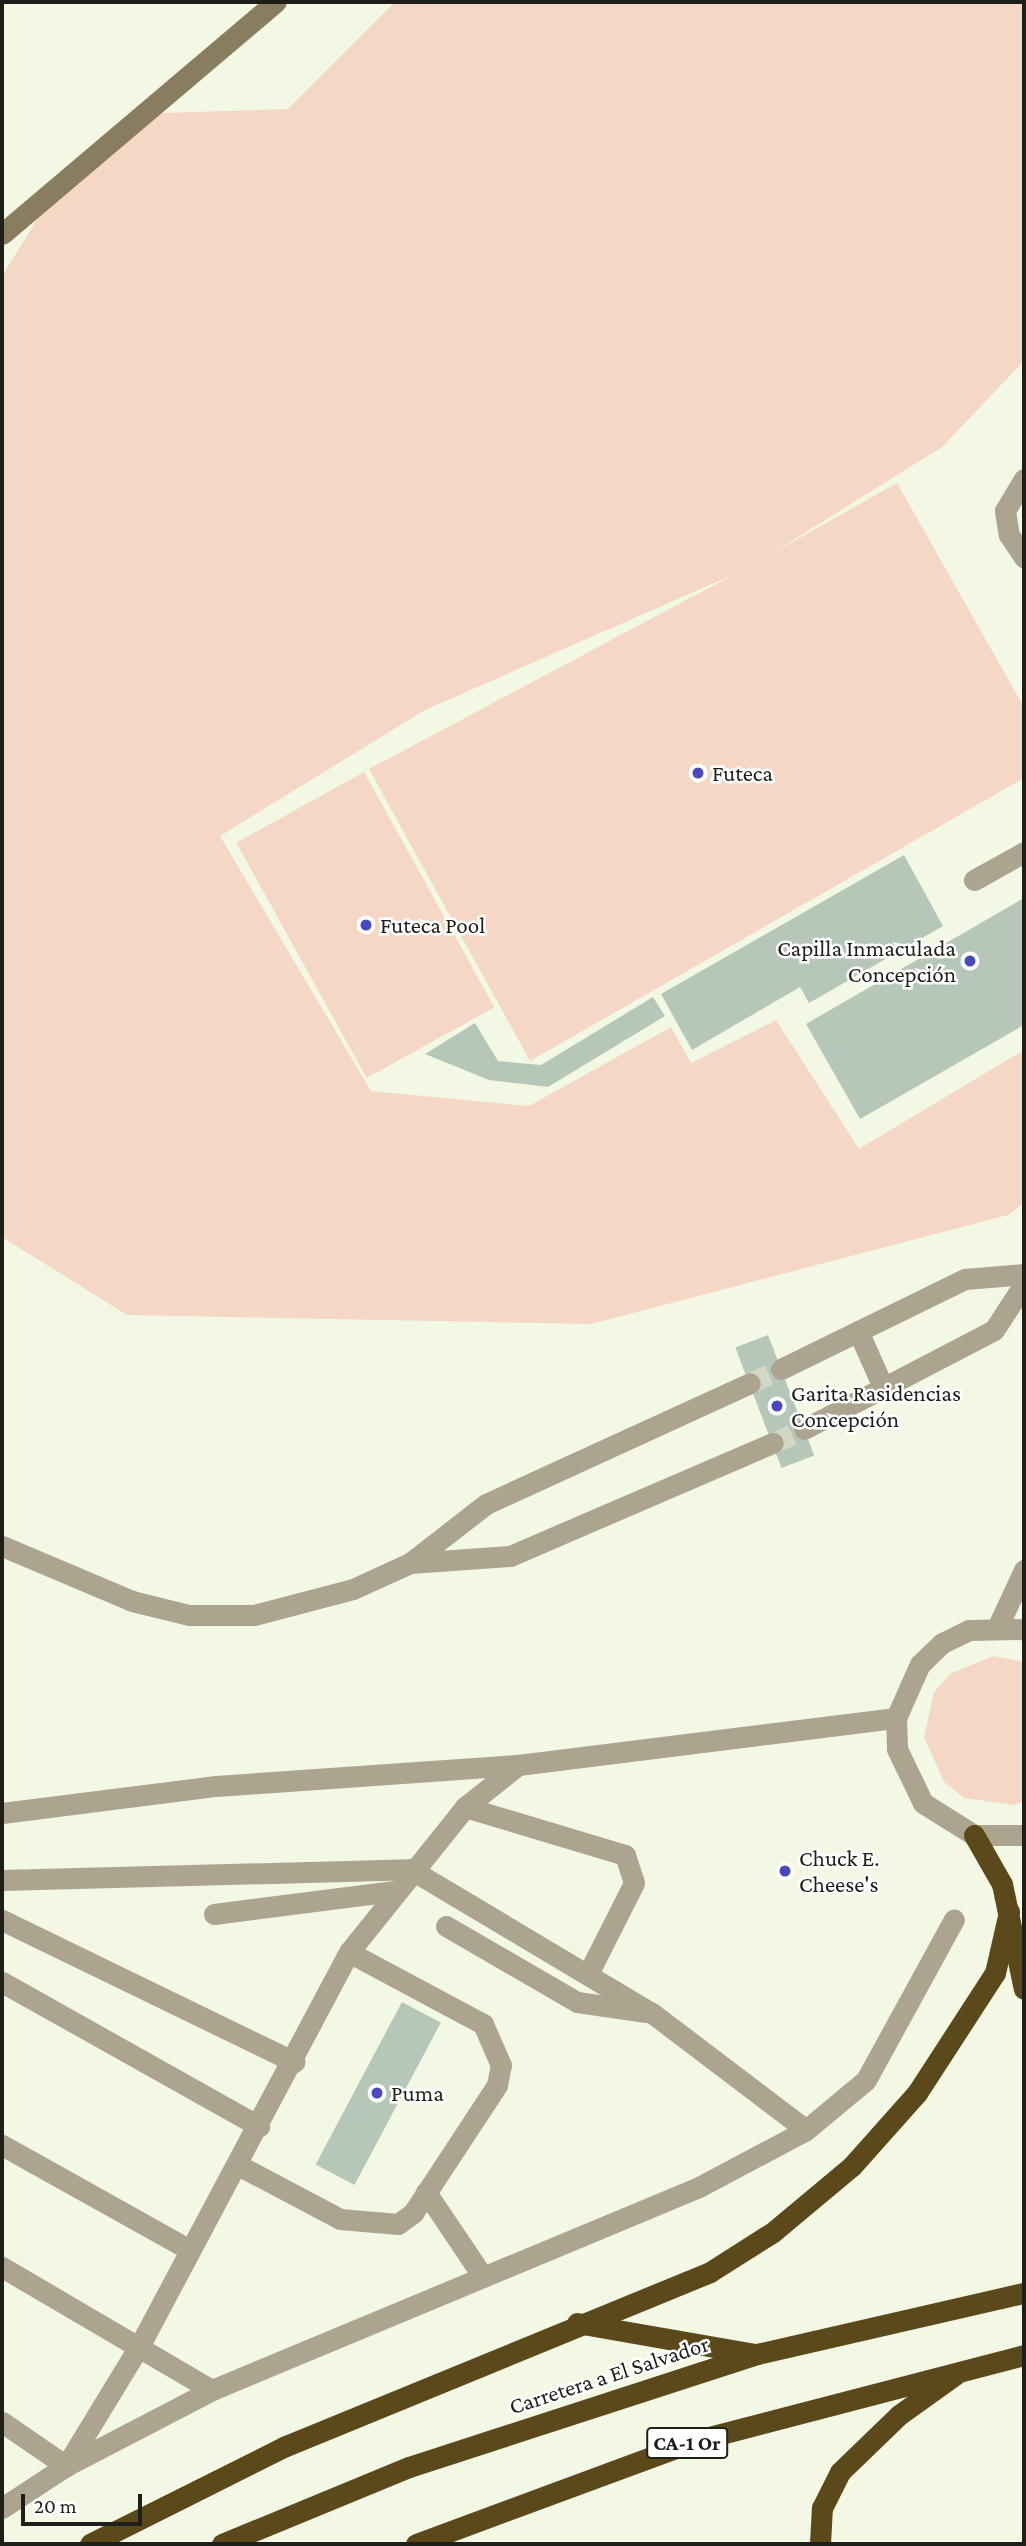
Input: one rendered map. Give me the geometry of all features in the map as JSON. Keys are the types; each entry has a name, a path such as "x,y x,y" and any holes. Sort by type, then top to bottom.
{"highway":[{"path":"975,1835 1002,1884 1024,1989"},
{"path":"90,2544 286,2446 577,2323 710,2272 773,2232 852,2166 961,2032 995,1973 1009,1912"},
{"name":"Carretera a El Salvador","path":"222,2544 408,2467 757,2354 1024,2293"},
{"path":"577,2323 757,2354"},
{"name":"CA-1 Or","path":"416,2544 694,2441 966,2367 1024,2355"},
{"path":"820,2544 822,2508 840,2472 899,2415 966,2367"}],"street":[{"path":"2,234 276,2"},
{"path":"1024,479 1004,511 1009,535 1024,557"},
{"path":"974,880 1024,852"},
{"path":"781,1369 965,1279 1024,1274"},
{"path":"804,1429 995,1330 1024,1284"},
{"path":"858,1331 883,1387"},
{"path":"2,1546 132,1601 189,1615 254,1615 353,1589 411,1563 486,1504 750,1383"},
{"path":"411,1563 510,1556 773,1443"},
{"path":"998,1626 1024,1570"},
{"path":"1024,1629 998,1626 942,1643 920,1664 896,1718 897,1749 917,1794 946,1823 975,1835 1024,1835"},
{"path":"4,1818 216,1786 518,1765 896,1718"},
{"path":"66,2466 141,2343 187,2249 238,2165 294,2063 349,1952 410,1869 465,1807 518,1765"},
{"path":"465,1807 625,1855 634,1884 589,1972"},
{"path":"2,1880 410,1869 589,1972 652,2013 806,2130"},
{"path":"214,1914 393,1891"},
{"path":"2,2508 66,2466 212,2390 481,2274 699,2187 806,2130 866,2080 954,1919"},
{"path":"2,1920 294,2063"},
{"path":"446,1926 577,2002 652,2013"},
{"path":"238,2165 340,2219 385,2226 413,2213 497,2085 495,2046 483,2024 349,1952"},
{"path":"2,1982 259,2126"},
{"path":"2,2145 187,2249"},
{"path":"426,2192 481,2274"},
{"path":"2,2267 141,2343 212,2390"},
{"path":"2,2422 66,2466"}],"shaded area":[{"path":"395,2 1024,2 1024,361 942,447 771,554 897,483 1024,707 1024,778 530,1061 369,769 737,573 425,710 220,836 371,1091 529,1106 671,1027 691,1063 776,1020 859,1149 1024,1050 1024,1203 1008,1215 591,1324 127,1315 2,1237 2,276 44,208 162,113 288,109"},
{"name":"Futeca Pool","path":"364,772 494,1007 367,1078 236,843"},
{"path":"993,1656 1024,1662 1024,1801 1014,1805 964,1798 944,1782 924,1737 934,1692 950,1674"}],"building":[{"path":"904,855 943,926 809,1003 800,987 692,1050 661,994"},
{"name":"Capilla Inmaculada Concepción","path":"1024,898 1024,1025 860,1119 806,1024"},
{"path":"653,997 665,1016 548,1087 489,1080 425,1054 475,1023 498,1061 541,1065"},
{"name":"Garita Rasidencias Concepción","path":"768,1335 814,1455 782,1468 735,1348"},
{"name":"Puma","path":"402,2002 441,2023 354,2185 316,2164"}],"tunnel":[{"path":"750,1383 781,1369"},
{"path":"773,1443 804,1429"}],"place":[{"name":"Futeca","path":"698,773"},
{"name":"Futeca Pool","path":"366,925"},
{"name":"Capilla Inmaculada Concepción","path":"970,961"},
{"name":"Garita Rasidencias Concepción","path":"777,1406"},
{"name":"Chuck E. Cheese's","path":"785,1871"},
{"name":"Puma","path":"377,2093"}]}
